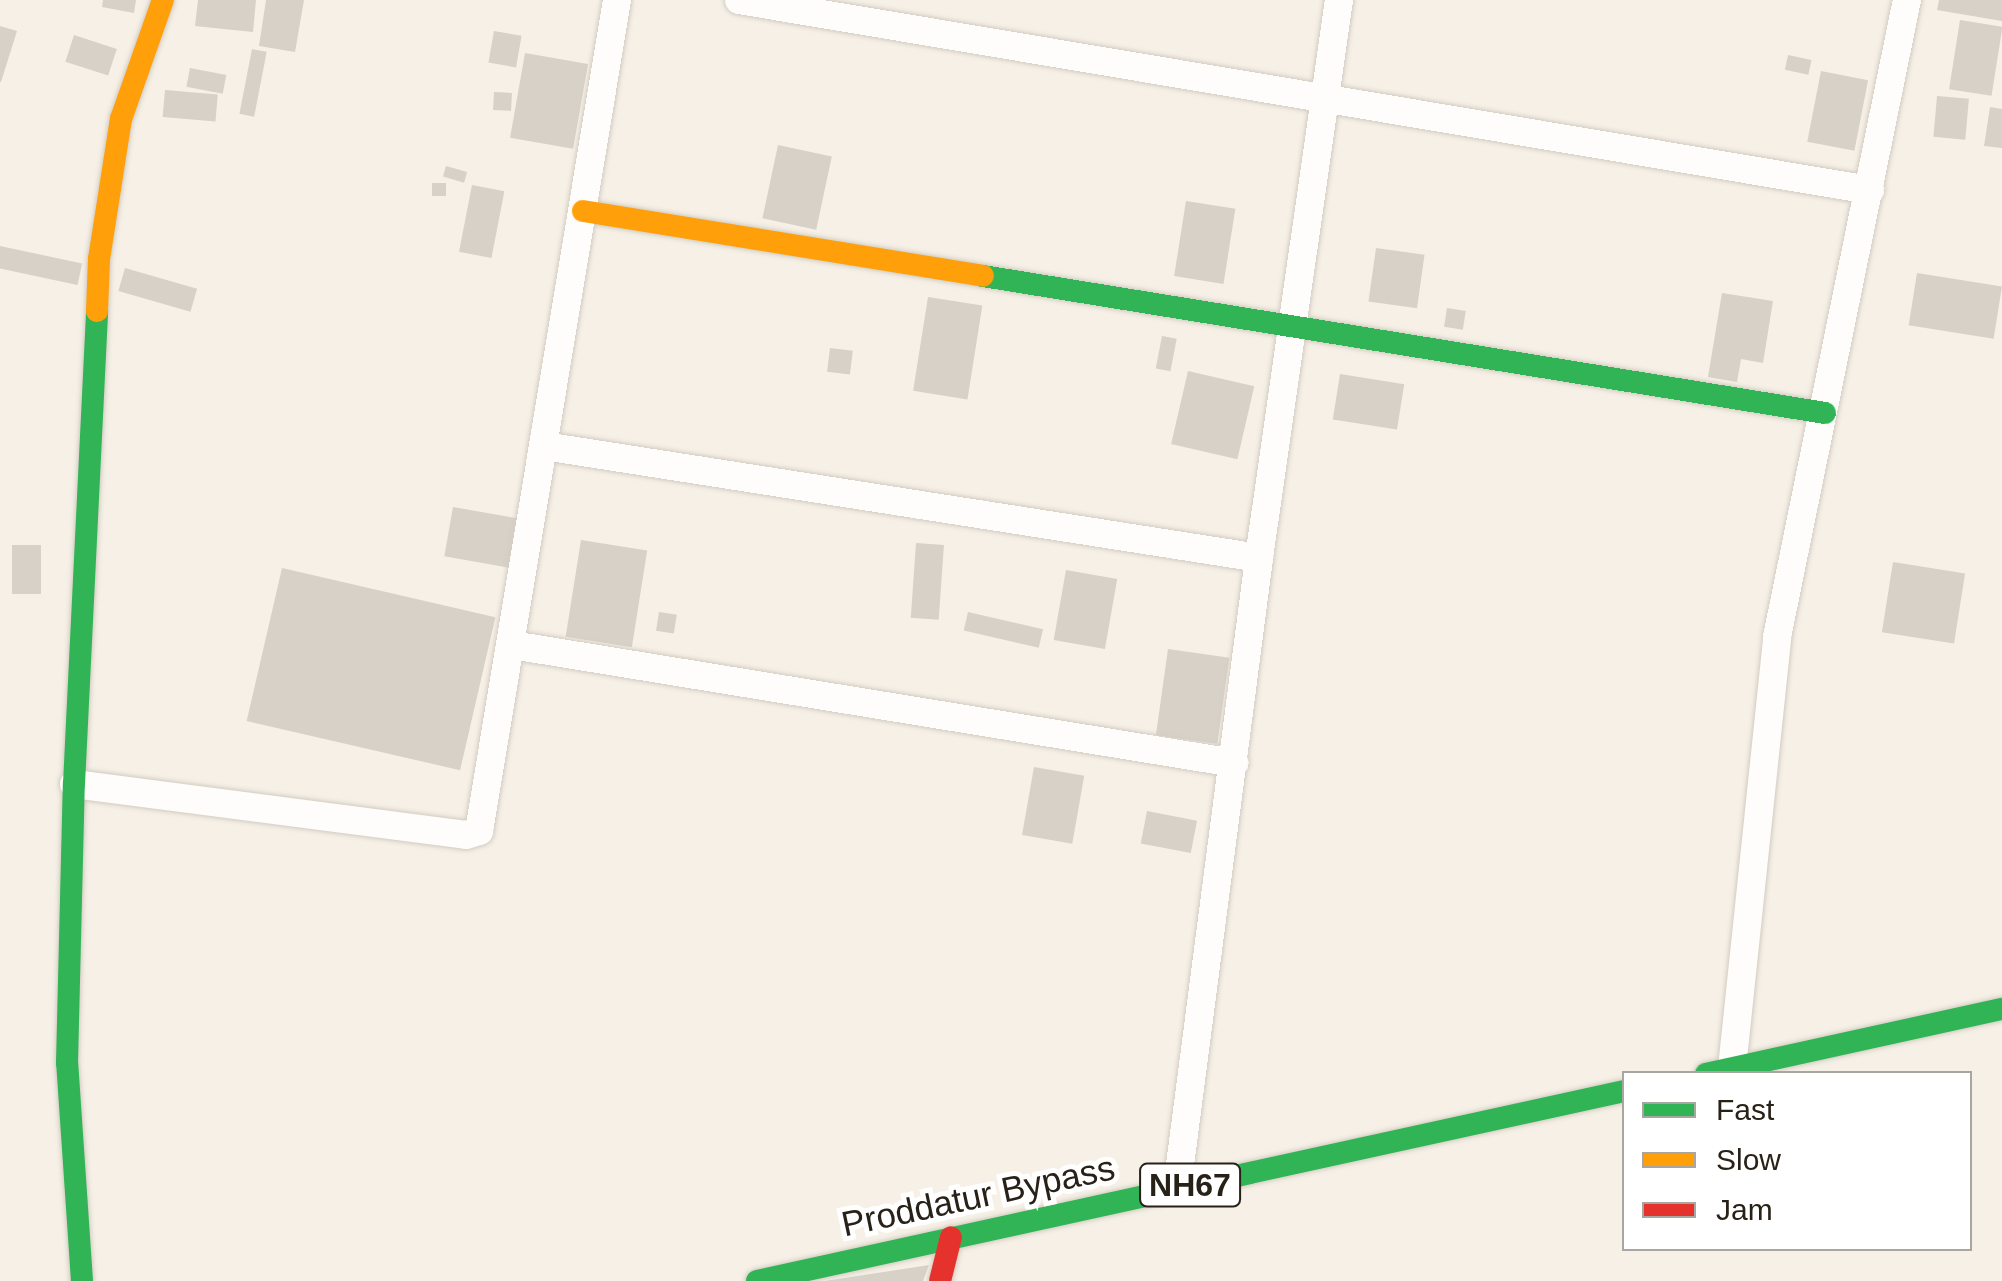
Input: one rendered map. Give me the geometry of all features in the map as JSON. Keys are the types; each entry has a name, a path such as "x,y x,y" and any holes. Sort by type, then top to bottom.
{"main road":[{"path":"82,1281 67,1063 74,784 101,243 121,119 164,0"},
{"path":"583,211 1824,413"},
{"path":"1719,1071 2002,1010"},
{"name":"Proddatur Bypass","path":"757,1281 1622,1091"},
{"path":"940,1281 951,1237"}],"street":[{"path":"74,784 466,835 479,832 617,0"},
{"path":"739,0 1870,190"},
{"path":"1177,1188 1259,558 1295,324 1322,97 1339,0"},
{"path":"1719,1071 1777,637 1908,0"},
{"path":"544,446 1259,558"},
{"path":"512,645 1234,763"}],"building":[{"path":"103,0 136,0 134,13 102,7"},
{"path":"198,0 256,0 253,32 195,26"},
{"path":"266,0 304,0 295,52 259,46"},
{"path":"1939,0 2002,0 2002,21 1937,10"},
{"path":"1960,20 2002,27 1992,96 1949,89"},
{"path":"0,26 17,31 1,82 0,82"},
{"path":"494,31 522,36 516,67 488,63"},
{"path":"74,35 117,49 108,76 65,62"},
{"path":"252,49 267,52 254,117 239,114"},
{"path":"525,53 588,64 573,149 510,138"},
{"path":"1788,55 1811,60 1808,75 1785,70"},
{"path":"190,68 226,75 223,94 186,87"},
{"path":"1821,71 1868,80 1854,151 1807,142"},
{"path":"165,90 218,95 215,122 163,117"},
{"path":"494,92 512,93 511,111 493,110"},
{"path":"1937,96 1969,99 1965,140 1933,137"},
{"path":"1990,107 2002,109 2002,148 1984,146"},
{"path":"778,145 832,156 816,230 762,218"},
{"path":"446,166 467,172 464,183 443,177"},
{"path":"432,183 446,183 446,196 432,196"},
{"path":"472,185 504,191 491,258 459,252"},
{"path":"1186,201 1235,209 1223,284 1174,276"},
{"path":"0,246 82,263 78,285 0,268"},
{"path":"1376,248 1425,255 1417,308 1368,301"},
{"path":"125,268 197,289 190,312 118,291"},
{"path":"1917,273 2002,286 1994,339 1909,325"},
{"path":"1722,293 1773,301 1763,363 1741,359 1737,382 1708,377"},
{"path":"928,297 982,306 967,399 913,391"},
{"path":"1447,308 1466,311 1463,330 1444,327"},
{"path":"1162,336 1177,339 1170,371 1156,368"},
{"path":"830,348 853,351 850,375 827,372"},
{"path":"1188,371 1254,386 1237,459 1171,444"},
{"path":"1340,374 1404,384 1397,430 1333,419"},
{"path":"453,507 518,518 509,568 444,556"},
{"path":"581,540 647,550 632,647 566,637"},
{"path":"916,543 944,545 939,620 911,618"},
{"path":"12,545 41,545 41,594 12,594"},
{"path":"1893,562 1965,573 1954,644 1882,632"},
{"path":"282,568 495,617 460,770 247,721"},
{"path":"1066,570 1117,579 1105,649 1054,640"},
{"path":"659,612 677,615 674,634 656,631"},
{"path":"968,612 1043,629 1039,648 964,631"},
{"path":"1168,649 1229,658 1217,744 1156,735"},
{"path":"1034,767 1084,776 1072,844 1022,835"},
{"path":"1147,811 1197,821 1191,853 1141,843"},
{"path":"929,1265 923,1281 825,1281"}],"traffic: fast":[{"path":"983,276 1825,413"},
{"path":"82,1281 67,1063 74,784 97,311"},
{"path":"1720,1071 2002,1009"},
{"path":"757,1281 1622,1091"}],"traffic: slow":[{"path":"97,311 99,259 121,119 163,0"},
{"path":"583,211 983,276"}],"traffic: jam":[{"path":"940,1281 951,1237"}]}
